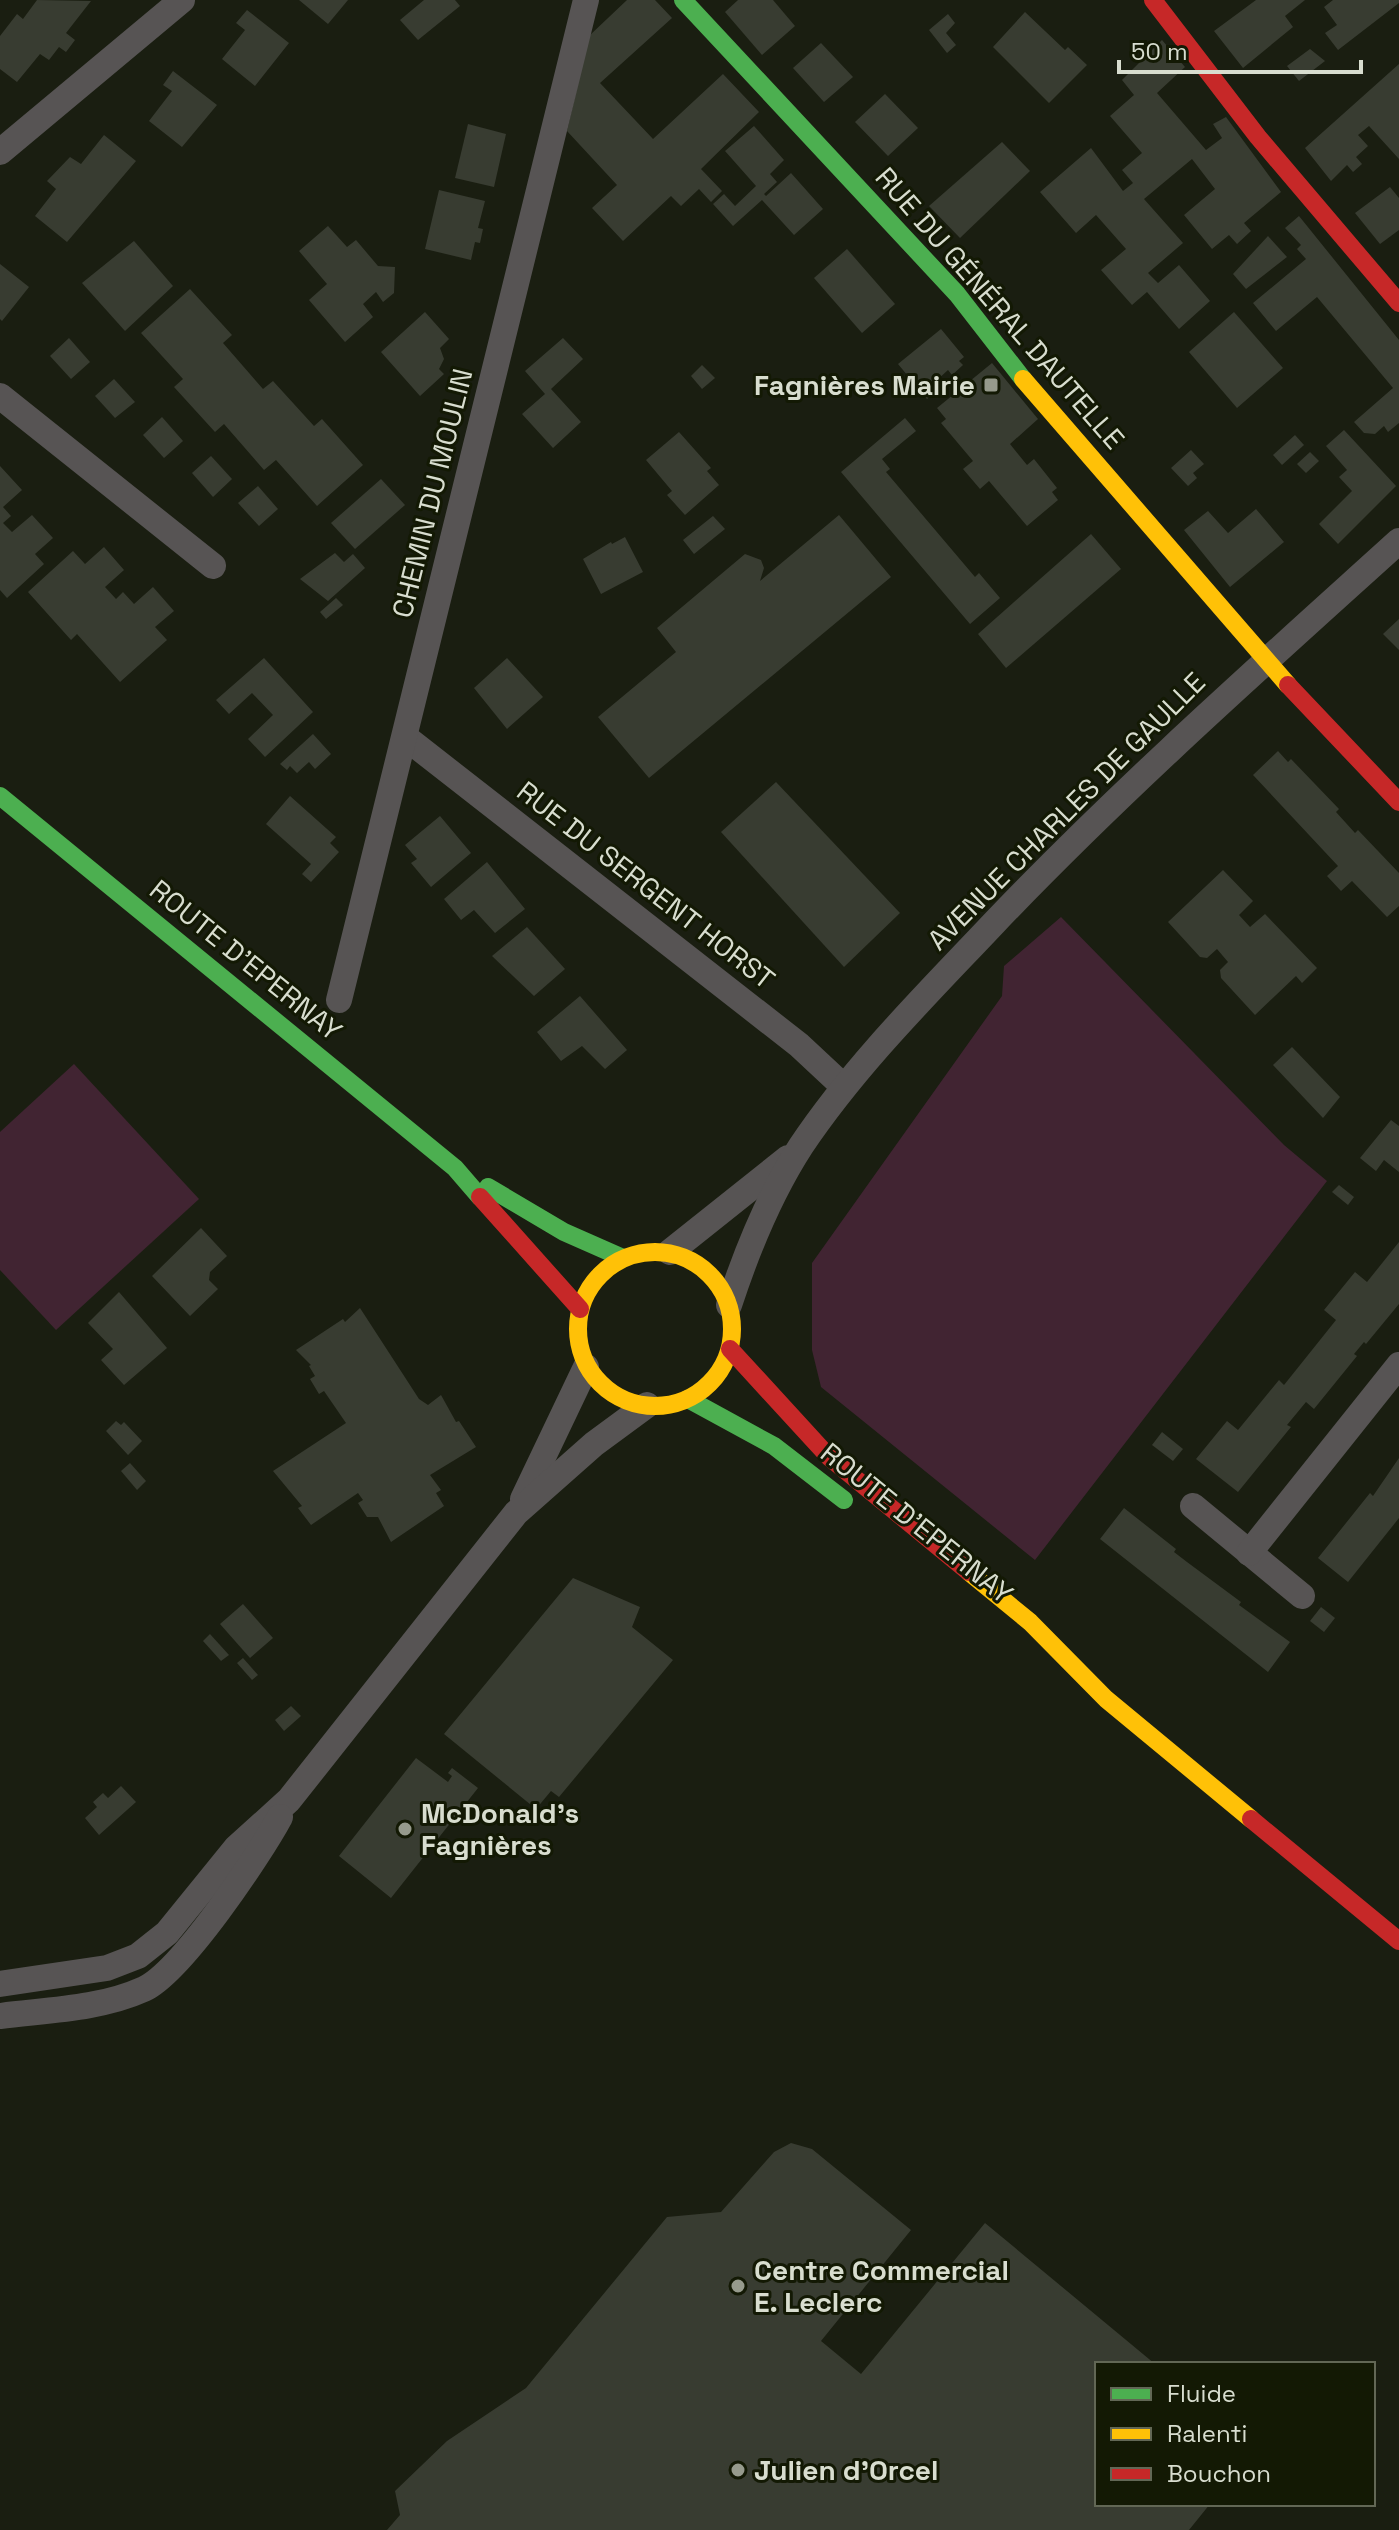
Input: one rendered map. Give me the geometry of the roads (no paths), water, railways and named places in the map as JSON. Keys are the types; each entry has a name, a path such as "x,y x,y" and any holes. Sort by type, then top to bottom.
{"main road":[{"name":"RUE DU GÉNÉRAL DAUTELLE","path":"683,0 957,294 1057,422 1111,477 1265,661 1399,802"},
{"path":"1153,0 1258,137 1399,303"},
{"name":"ROUTE D'EPERNAY","path":"0,796 455,1168 564,1232 623,1258"},
{"name":"ROUTE D'EPERNAY","path":"455,1168 580,1309"},
{"path":"644,1252 670,1252 703,1268 719,1285 729,1305 733,1327 730,1349 721,1370 706,1387 688,1399 647,1405 602,1388 586,1367 578,1332 580,1309 589,1288 604,1271 623,1258 644,1252"},
{"name":"ROUTE D'EPERNAY","path":"730,1349 829,1457 1030,1622 1106,1699 1399,1941"},
{"name":"ROUTE D'EPERNAY","path":"688,1399 774,1446 864,1516"},
{"name":"ROUTE D'EPERNAY","path":"1027,1647 1106,1699"}],"street":[{"path":"0,152 182,0"},
{"name":"CHEMIN DU MOULIN","path":"339,1000 586,0"},
{"path":"0,396 213,566"},
{"name":"AVENUE CHARLES DE GAULLE","path":"729,1305 752,1239 800,1148 844,1087 914,1008 1054,861 1265,661 1399,541"},
{"name":"RUE DU SERGENT HORST","path":"405,737 799,1045 844,1087"},
{"name":"AVENUE CHARLES DE GAULLE","path":"670,1252 800,1148"},
{"path":"1249,1553 1399,1365"},
{"path":"516,1513 586,1367"},
{"path":"0,1984 82,1974 138,1956 167,1933 236,1848 289,1800 516,1513 594,1444 647,1405"},
{"path":"1193,1506 1302,1596"},
{"path":"0,2016 88,2005 146,1988 168,1972 256,1861 289,1800"}],"place":[{"name":"Fagnières Mairie","path":"991,385"},
{"name":"McDonald's Fagnières","path":"405,1829"},
{"name":"Centre Commercial E. Leclerc","path":"738,2286"},
{"name":"Julien d'Orcel","path":"738,2470"}]}
